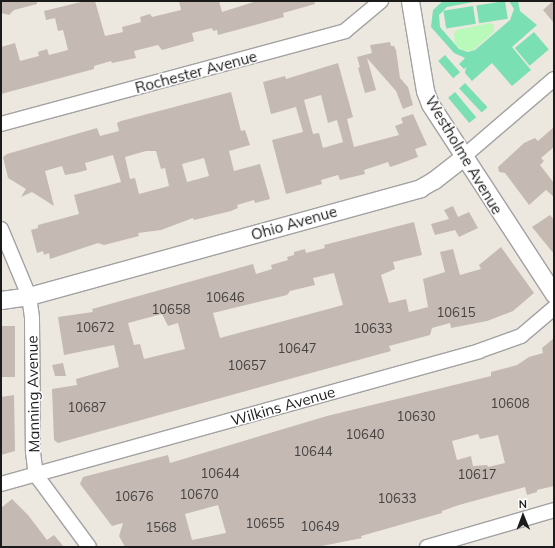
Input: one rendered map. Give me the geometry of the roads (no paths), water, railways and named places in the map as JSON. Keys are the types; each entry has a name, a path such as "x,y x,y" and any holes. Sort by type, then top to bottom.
{"street":[{"name":"Rochester Avenue","path":"1,124 345,31 381,1"},
{"name":"Westholme Avenue","path":"410,1 425,91 430,104 463,157 554,294"},
{"name":"Ohio Avenue","path":"1,300 29,296 420,188 434,180 463,157 554,79"},
{"name":"Manning Avenue","path":"1,229 29,296 32,318 33,452 36,476 89,547"},
{"name":"Wilkins Avenue","path":"1,484 36,476 479,351 521,336 554,308"},
{"path":"427,547 455,543 554,510"}]}
